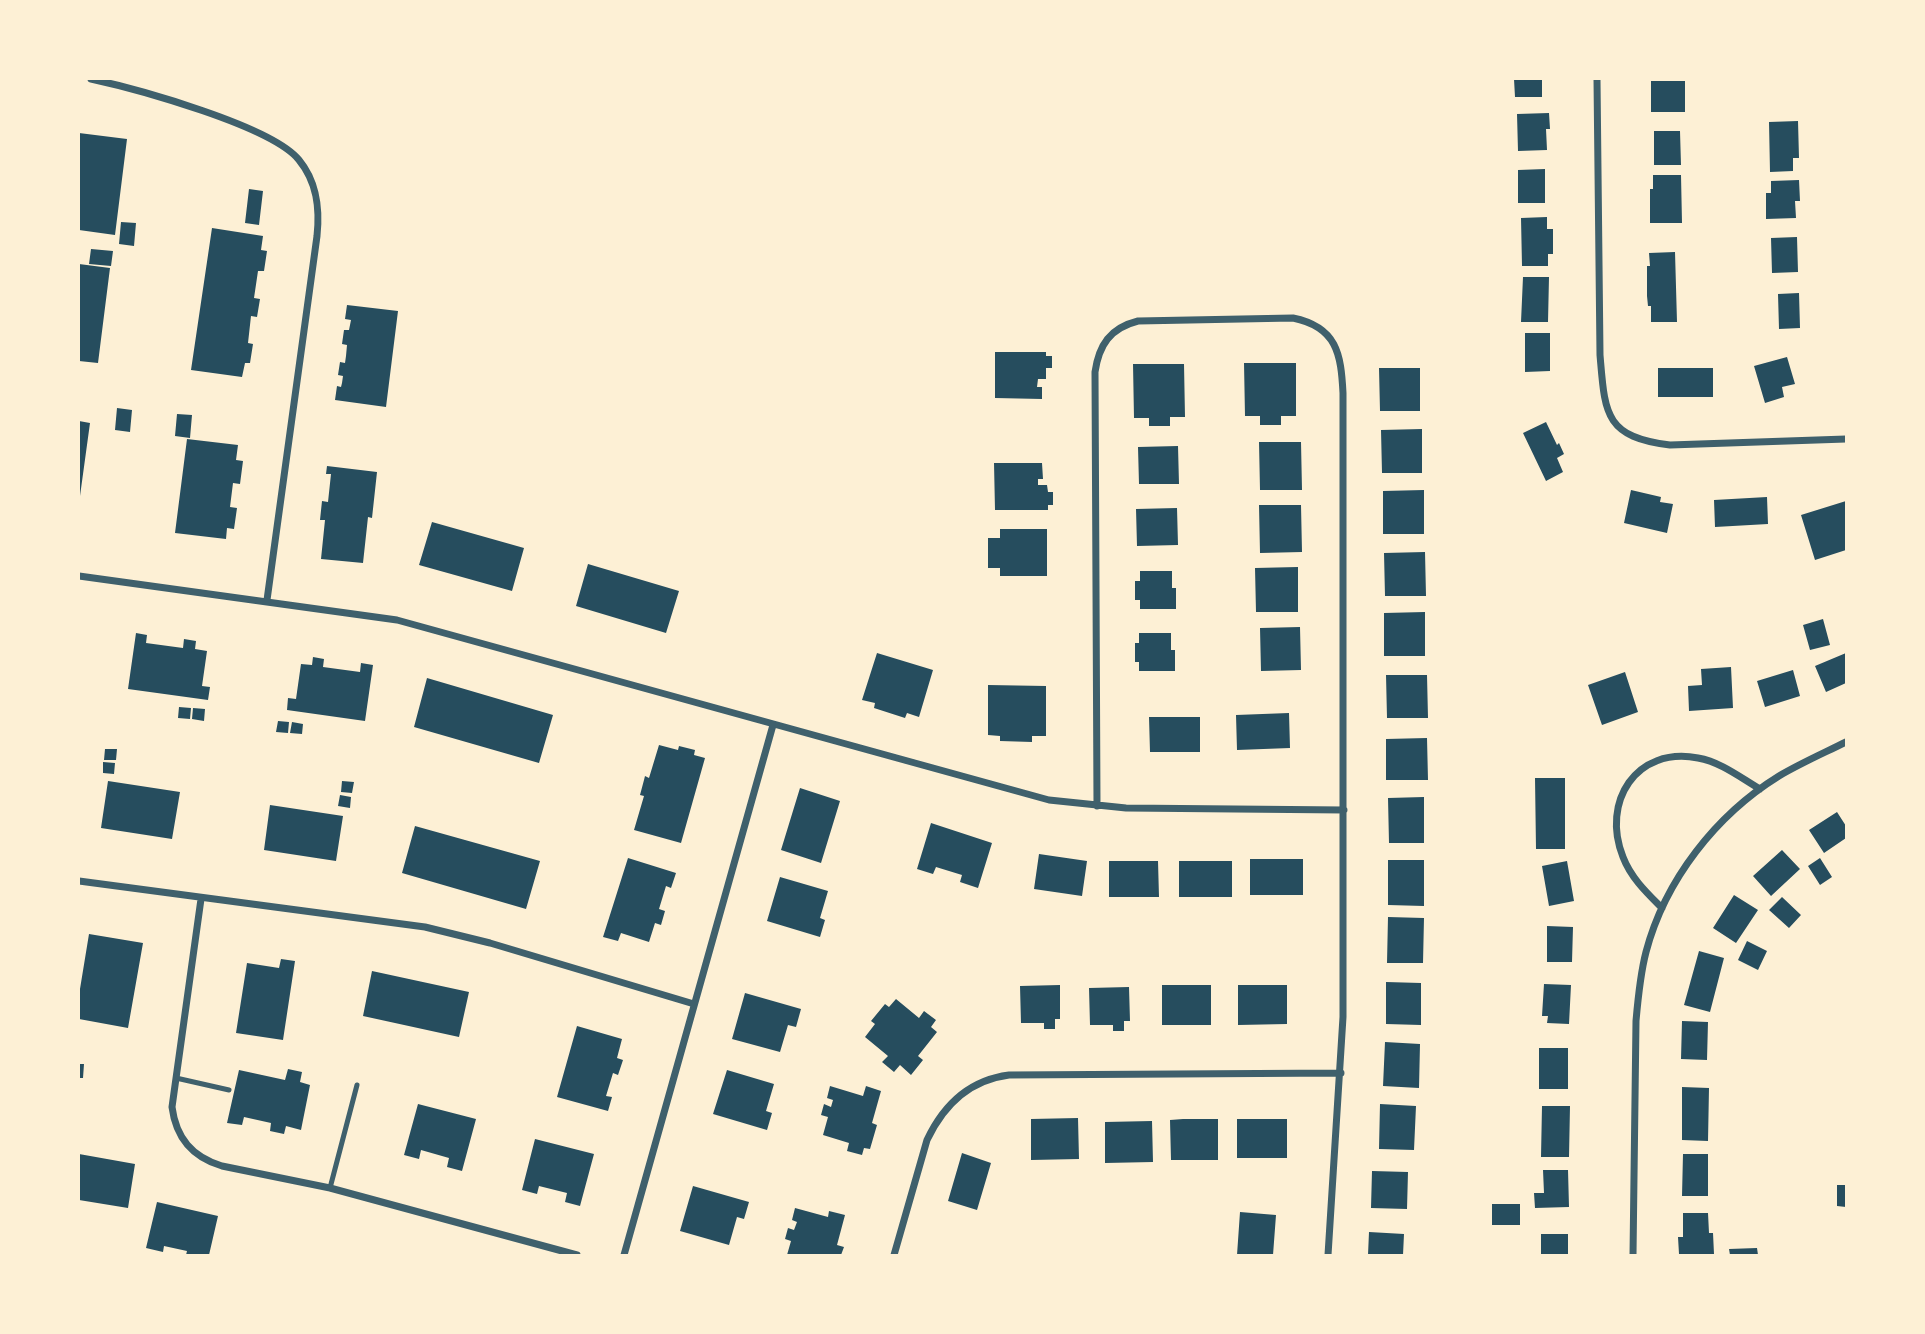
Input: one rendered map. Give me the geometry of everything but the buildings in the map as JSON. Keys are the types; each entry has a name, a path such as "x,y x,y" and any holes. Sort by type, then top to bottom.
{"street":[{"path":"91,79 163,98 265,134 299,159 310,176 317,196 317,236 267,600"},
{"path":"1597,79 1600,355 1604,400 1615,425 1629,435 1648,442 1670,445 1846,439"},
{"path":"1097,806 1095,372 1102,344 1117,328 1138,321 1293,318 1308,321 1322,329 1332,340 1339,354 1342,372 1343,1017 1328,1255"},
{"path":"79,576 267,600 421,625 1025,795 1097,806 1344,810"},
{"path":"624,1255 773,725"},
{"path":"1633,1255 1636,1021 1639,982 1662,908 1690,860 1731,813 1760,789 1798,765 1846,742"},
{"path":"1662,908 1637,881 1623,859 1617,841 1617,807 1620,796 1633,776 1651,763 1673,756 1696,757 1713,762 1760,789"},
{"path":"79,881 425,927 490,943 694,1004"},
{"path":"201,899 172,1107 174,1121 186,1146 197,1155 222,1166 330,1188 577,1255"},
{"path":"894,1255 927,1140 935,1122 961,1094 992,1077 1023,1074 1341,1073"}],"lane":[{"path":"176,1078 229,1090"},
{"path":"330,1188 357,1084"}]}
